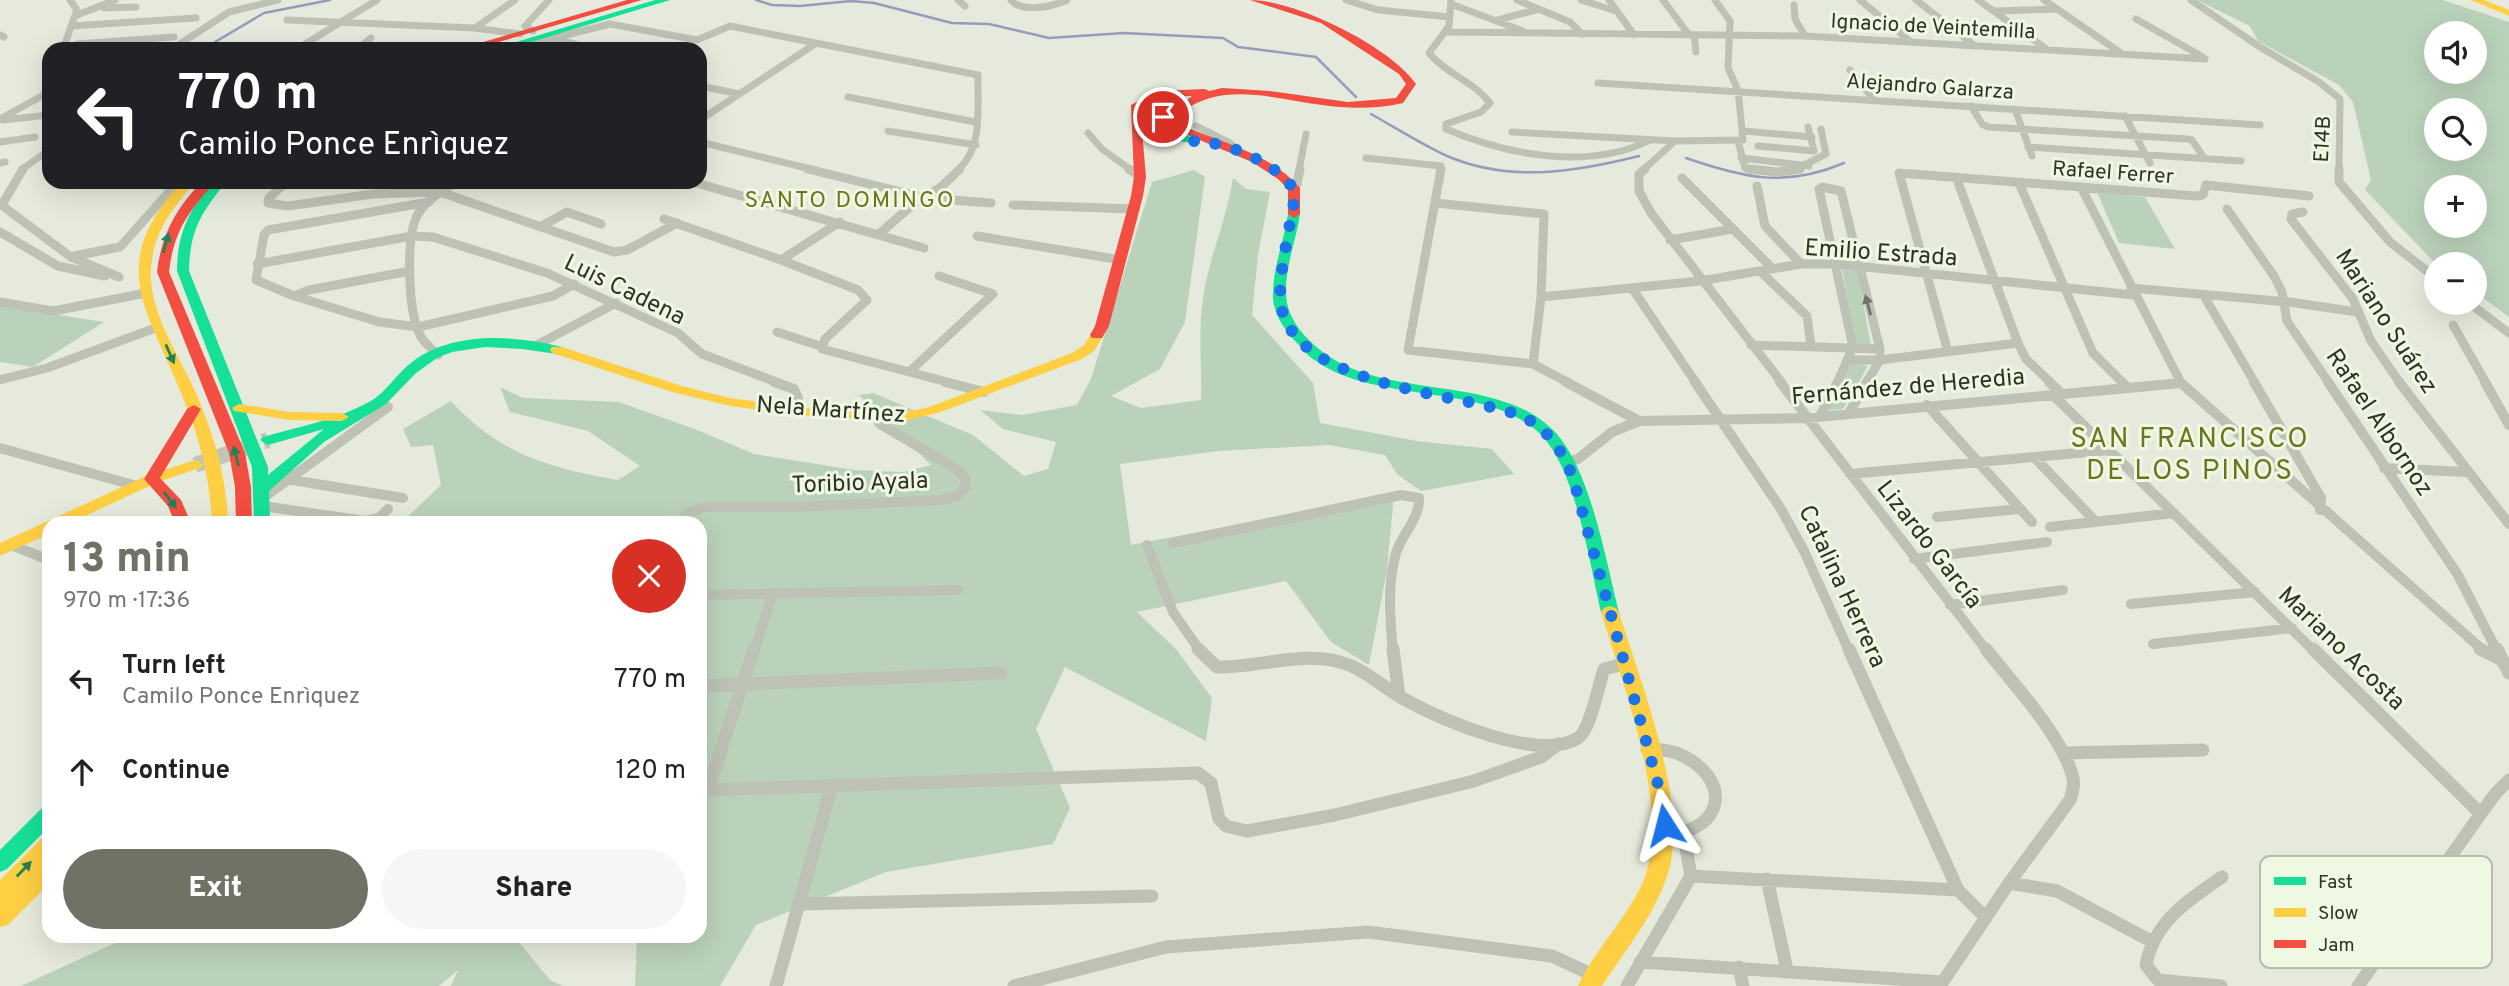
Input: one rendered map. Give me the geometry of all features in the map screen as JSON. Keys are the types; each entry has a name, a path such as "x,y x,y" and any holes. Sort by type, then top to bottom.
{"main road":[{"path":"492,42 638,0"},
{"path":"510,42 656,0"},
{"path":"522,42 665,0"},
{"path":"1153,96 1178,90 1265,92 1337,107 1362,108 1394,102 1409,92 1411,84 1407,76 1332,25 1309,14 1255,0"},
{"path":"2476,0 2509,10"},
{"path":"2489,0 2509,10"},
{"path":"1207,92 1181,106 1176,119 1182,129 1270,166 1292,186 1295,195 1281,300 1290,327 1302,341 1329,361 1356,374 1522,416 1549,435 1567,462 1659,788 1664,835 1663,854 1654,879 1592,981"},
{"path":"1153,96 1167,102 1162,119 1168,130 1195,143 1209,142"},
{"name":"Nela Martínez","path":"268,440 364,410 395,391 416,365 438,355 492,343 535,346 704,396 796,409 874,416 913,415 984,392 1077,356 1089,348 1102,326 1135,209 1140,177 1135,107 1153,96"},
{"path":"179,189 168,197 151,232 144,269 146,293 214,461 220,494 220,516"},
{"path":"202,189 188,202 169,233 164,248 163,272 237,453 243,487 244,516"},
{"path":"214,189 197,207 186,225 181,248 183,271 186,285 239,408 260,467 262,516"},
{"path":"239,408 289,416 342,416"},
{"path":"144,483 194,409"},
{"path":"306,450 364,410"},
{"path":"263,497 313,443 315,434 303,428 302,421 289,416"},
{"path":"72,516 144,483 195,465"},
{"path":"144,483 175,504 180,516"},
{"path":"6,547 42,530"},
{"path":"0,863 42,821"},
{"path":"0,894 42,851"},
{"path":"0,918 42,878"}],"street":[{"path":"65,42 77,10 70,0"},
{"path":"75,16 116,0"},
{"path":"183,42 229,12 278,0"},
{"path":"308,42 377,0"},
{"path":"474,28 515,0"},
{"path":"287,20 474,28 527,33 524,26 549,0"},
{"path":"958,0 965,6"},
{"path":"1012,0 1011,3 1028,7 1067,0"},
{"path":"1346,0 1398,13 1450,17"},
{"path":"1398,0 1398,13"},
{"path":"1517,0 1570,22 1582,34"},
{"path":"1581,0 1616,11"},
{"path":"1609,0 1634,34"},
{"path":"1663,0 1691,35 1696,52"},
{"path":"1512,132 1675,141 1738,141 1745,136 1738,90 1728,68 1730,20 1715,0"},
{"path":"1860,0 1911,42"},
{"path":"1916,0 1974,45"},
{"path":"1978,0 2048,50"},
{"path":"2044,0 2123,54"},
{"name":"E14B","path":"2191,0 2231,24 2249,40 2316,79 2340,99 2339,182 2390,242 2424,269"},
{"path":"1524,33 1451,2 1448,32 1429,53 1456,77 1483,93 1490,103 1481,112 1446,124 1446,129 1488,145 1536,155 1580,157 1612,153 1650,140"},
{"path":"1794,5 1795,19 1805,36"},
{"path":"97,8 136,7"},
{"path":"1498,20 1539,9"},
{"path":"1995,11 2056,9"},
{"path":"71,26 196,18"},
{"name":"Ignacio de Veintemilla","path":"1448,32 1805,36 2205,59 2136,19"},
{"path":"537,42 617,24 697,40 730,26 966,72 979,78 976,145 970,159 926,198 918,200 879,234"},
{"path":"106,42 174,37"},
{"path":"366,42 371,38"},
{"path":"552,38 567,42"},
{"path":"707,115 815,44"},
{"path":"1850,70 1874,100"},
{"name":"Alejandro Galarza","path":"1598,83 2260,125"},
{"path":"707,87 740,94"},
{"path":"0,120 42,96"},
{"path":"848,97 975,122"},
{"path":"1971,106 1985,126 2190,139 2204,158"},
{"path":"2014,109 2024,129 2032,156"},
{"path":"0,120 42,116"},
{"path":"2125,116 2150,163"},
{"path":"1196,126 1230,143 1242,154"},
{"path":"1758,146 1813,151 1808,127"},
{"path":"1738,141 1742,146 1741,158 1812,166 1826,154 1821,129"},
{"path":"888,131 976,145"},
{"path":"1744,131 1812,137"},
{"path":"1088,134 1102,149 1140,177"},
{"path":"1292,186 1297,184 1306,134"},
{"path":"0,142 35,137"},
{"name":"Lizardo García","path":"1675,141 1639,174 1637,182 1651,214 1751,345 1813,417 1850,474 2063,753 2073,780 2070,800 2009,883 1941,984"},
{"path":"707,144 926,198 991,203"},
{"path":"2028,147 2241,161"},
{"path":"42,155 21,170 3,203 71,257 118,277"},
{"path":"1366,158 1441,166 1408,351 1533,364 1639,421"},
{"name":"Rafael Ferrer","path":"1928,273 1898,175 1903,173 2199,196 2203,195 2206,185 2309,196"},
{"name":"Mariano Acosta","path":"1956,177 2026,359 2110,450 2481,814"},
{"path":"1682,178 1773,269"},
{"path":"2019,183 2093,353 2127,387"},
{"path":"707,186 924,248"},
{"path":"1757,186 1765,226 1801,264"},
{"path":"1813,417 1849,360 1853,347 1819,189 1822,187 1841,191 1880,354 1849,413"},
{"path":"2081,187 2181,383 2320,510 2480,649 2500,659"},
{"path":"71,257 120,247 173,189"},
{"path":"280,189 268,203 288,206 373,194 440,192 618,252 677,223"},
{"path":"438,355 419,335 410,271 416,218 445,189"},
{"path":"429,202 268,230 264,234 257,264 258,283 379,322 418,327 553,296 574,284"},
{"path":"1434,203 1544,214 1542,297 1533,364"},
{"path":"1013,205 1135,209"},
{"name":"Rafael Albornoz","path":"2227,209 2283,292 2287,321 2458,575 2509,674"},
{"path":"540,226 567,212 601,224"},
{"name":"Mariano Suárez","path":"2303,212 2292,215 2291,219 2353,299 2371,341 2466,472 2509,524"},
{"path":"664,219 859,290 867,300 864,306 821,346"},
{"path":"781,260 840,222"},
{"path":"1671,240 1733,229"},
{"path":"0,232 58,266 118,277"},
{"name":"Luis Cadena","path":"257,264 412,236 433,237 574,284 616,303 678,333 702,354 794,389 798,398 796,409"},
{"path":"976,236 1121,260"},
{"name":"Emilio Estrada","path":"1542,297 1700,281 1801,264 1837,264 2064,287 2283,302 2357,312"},
{"path":"294,296 309,290 410,271"},
{"path":"1760,271 1807,316 1811,346"},
{"path":"1928,273 1948,352"},
{"path":"909,372 993,294 939,276"},
{"path":"106,302 118,277"},
{"name":"Catalina Herrera","path":"1632,288 1781,509 1804,551 1958,890 1986,918"},
{"path":"0,302 53,311 146,293"},
{"path":"2204,296 2321,498 2320,510"},
{"path":"535,346 616,303"},
{"path":"2486,315 2509,332"},
{"path":"2453,326 2509,425"},
{"path":"0,380 47,368 158,327"},
{"path":"777,332 821,346 827,351 984,392"},
{"path":"1849,360 1880,354 1948,352 2018,344"},
{"path":"1751,345 1853,347 1880,354"},
{"name":"Fernández de Heredia","path":"1639,421 1813,417 2181,383"},
{"path":"1927,405 2032,522"},
{"path":"263,497 292,480 388,407"},
{"name":"Toribio Ayala","path":"685,516 704,507 794,507 942,500 958,495 966,487 965,478 958,470 880,424 874,416"},
{"path":"1567,462 1578,458 1612,432 1639,421"},
{"path":"0,448 144,483"},
{"path":"1850,474 2110,450"},
{"path":"2035,458 2095,522"},
{"path":"2384,468 2466,472"},
{"path":"292,480 403,498"},
{"path":"1173,543 1401,495 1419,498 1419,509 1396,555 1393,582 1391,614 1399,696"},
{"path":"263,497 341,516"},
{"path":"381,516 388,509"},
{"path":"1937,517 2019,509"},
{"path":"2050,527 2174,513"},
{"path":"1914,559 2047,542"},
{"path":"1147,545 1170,605 1195,644 1217,667 1232,668 1297,657 1324,658 1355,667 1399,696 1441,718 1475,730 1525,742 1558,744 1579,738 1586,727 1604,669 1623,664"},
{"path":"6,547 42,558"},
{"path":"707,595 958,590"},
{"path":"1950,605 2063,590"},
{"path":"2131,604 2255,592"},
{"path":"773,593 708,790 1198,773 1211,783 1219,819 1226,826 1247,831 1297,823 1474,781 1541,757 1558,744"},
{"path":"2153,644 2292,628"},
{"path":"707,686 1001,673"},
{"path":"1647,749 1679,753 1700,765 1713,782 1716,797 1709,818 1684,837 1664,835"},
{"path":"2063,753 2203,750"},
{"path":"2451,856 2509,780"},
{"path":"776,986 832,785"},
{"path":"1627,986 1691,876 1684,837"},
{"path":"1691,876 1958,890"},
{"path":"2221,986 2158,980 2146,965 2151,942 2174,912 2222,877"},
{"path":"1767,879 1787,970"},
{"path":"2009,883 2057,891 2151,942"},
{"path":"800,904 1152,896"},
{"path":"1014,986 1166,947 1368,932 1552,956 1592,981"},
{"path":"1640,962 1787,970 1941,984"},
{"path":"1739,968 1742,986"},
{"path":"2358,986 2371,968"}],"green space":[{"path":"2197,0 2443,0 2509,22 2509,317 2487,301 2487,252 2424,252 2365,190 2371,180 2353,102 2339,85 2258,41 2250,26"},
{"path":"1194,170 1205,177 1185,322 1160,369 1111,396 1141,408 1201,400 1200,335 1203,298 1233,178 1246,189 1270,192 1258,255 1252,315 1313,383 1320,423 1417,441 1492,449 1514,474 1421,491 1397,474 1385,455 1329,445 1218,451 1120,464 1131,545 1394,494 1387,570 1369,665 1331,642 1286,581 1137,612 1176,649 1212,698 1206,741 1065,667 1036,729 1070,808 1053,844 886,872 756,925 720,986 635,986 637,943 707,943 707,516 408,516 441,485 433,445 411,447 403,429 451,401 488,434 527,456 548,464 618,480 640,466 588,431 510,412 500,387 523,398 619,402 754,454 854,470 903,472 931,465 859,395 873,393 973,435 1024,476 1048,469 1056,442 1003,429 980,410 1023,415 1077,405 1091,379 1152,182"},
{"path":"2097,192 2145,197 2175,249 2119,243"},
{"path":"1842,269 1857,270 1871,346 1855,344"},
{"path":"0,306 104,322 33,367 0,362"},
{"path":"1851,363 1868,366 1843,409 1828,410"},
{"path":"115,943 520,943 550,980 563,986 451,986 458,970 439,986 21,986"}],"waterway":[{"path":"215,42 264,13 330,0"},
{"path":"756,0 772,5 800,6 851,1 874,3 952,23 989,24 1049,38 1124,33 1223,38 1238,47 1316,57 1356,97"},
{"path":"1371,114 1447,156 1495,170 1567,170 1639,156"},
{"path":"1686,158 1746,175 1783,178 1803,176 1844,163"}],"tunnel":[{"path":"195,465 268,440"}],"traffic: fast":[{"path":"522,42 665,0"},
{"path":"1153,96 1167,102 1168,126 1187,140"},
{"path":"214,189 191,222 183,257 183,271 260,467 262,516"},
{"path":"1294,214 1280,287 1282,308 1294,332 1317,356 1346,372 1380,382 1489,403 1521,414 1547,432 1559,447 1578,491 1610,612"},
{"path":"268,440 335,421 374,405 417,365 448,349 504,343 557,350"},
{"path":"263,488 319,439 364,410"},
{"path":"0,863 42,821"}],"traffic: slow":[{"path":"2476,0 2509,13"},
{"path":"182,189 168,205 153,233 148,247 144,278 151,309 205,436 216,478 220,516"},
{"path":"557,350 677,389 730,402 804,412 902,417 933,410 1077,356 1089,348 1097,335"},
{"path":"239,408 290,416 342,417"},
{"path":"72,516 152,479 195,465"},
{"path":"0,550 42,530"},
{"path":"1589,986 1646,898 1659,867 1663,842 1662,812 1648,741 1610,612"},
{"path":"0,894 42,851"},
{"path":"0,918 42,878"}],"traffic: jam":[{"path":"489,42 637,0"},
{"path":"1255,0 1324,21 1403,72 1411,84 1399,101 1374,105 1348,105 1246,91 1222,91 1197,97 1177,111 1176,119 1182,129 1256,159 1282,176 1294,188 1294,214"},
{"path":"1097,335 1102,326 1137,196 1140,177 1135,107 1158,94 1205,92"},
{"path":"201,189 183,211 171,233 163,272 237,453 243,487 244,516"},
{"path":"180,516 175,504 152,479 194,409"}],"district":[{"name":"SANTO DOMINGO","path":"850,199"},
{"name":"SAN FRANCISCO DE LOS PINOS","path":"2190,453"}],"route":[{"path":"1163,117 1164,126 1173,133 1195,143 1209,142 1264,162 1285,177 1294,188 1282,308 1290,327 1317,354 1342,368 1371,379 1522,416 1541,427 1558,446 1573,478 1659,788 1665,825"}]}
